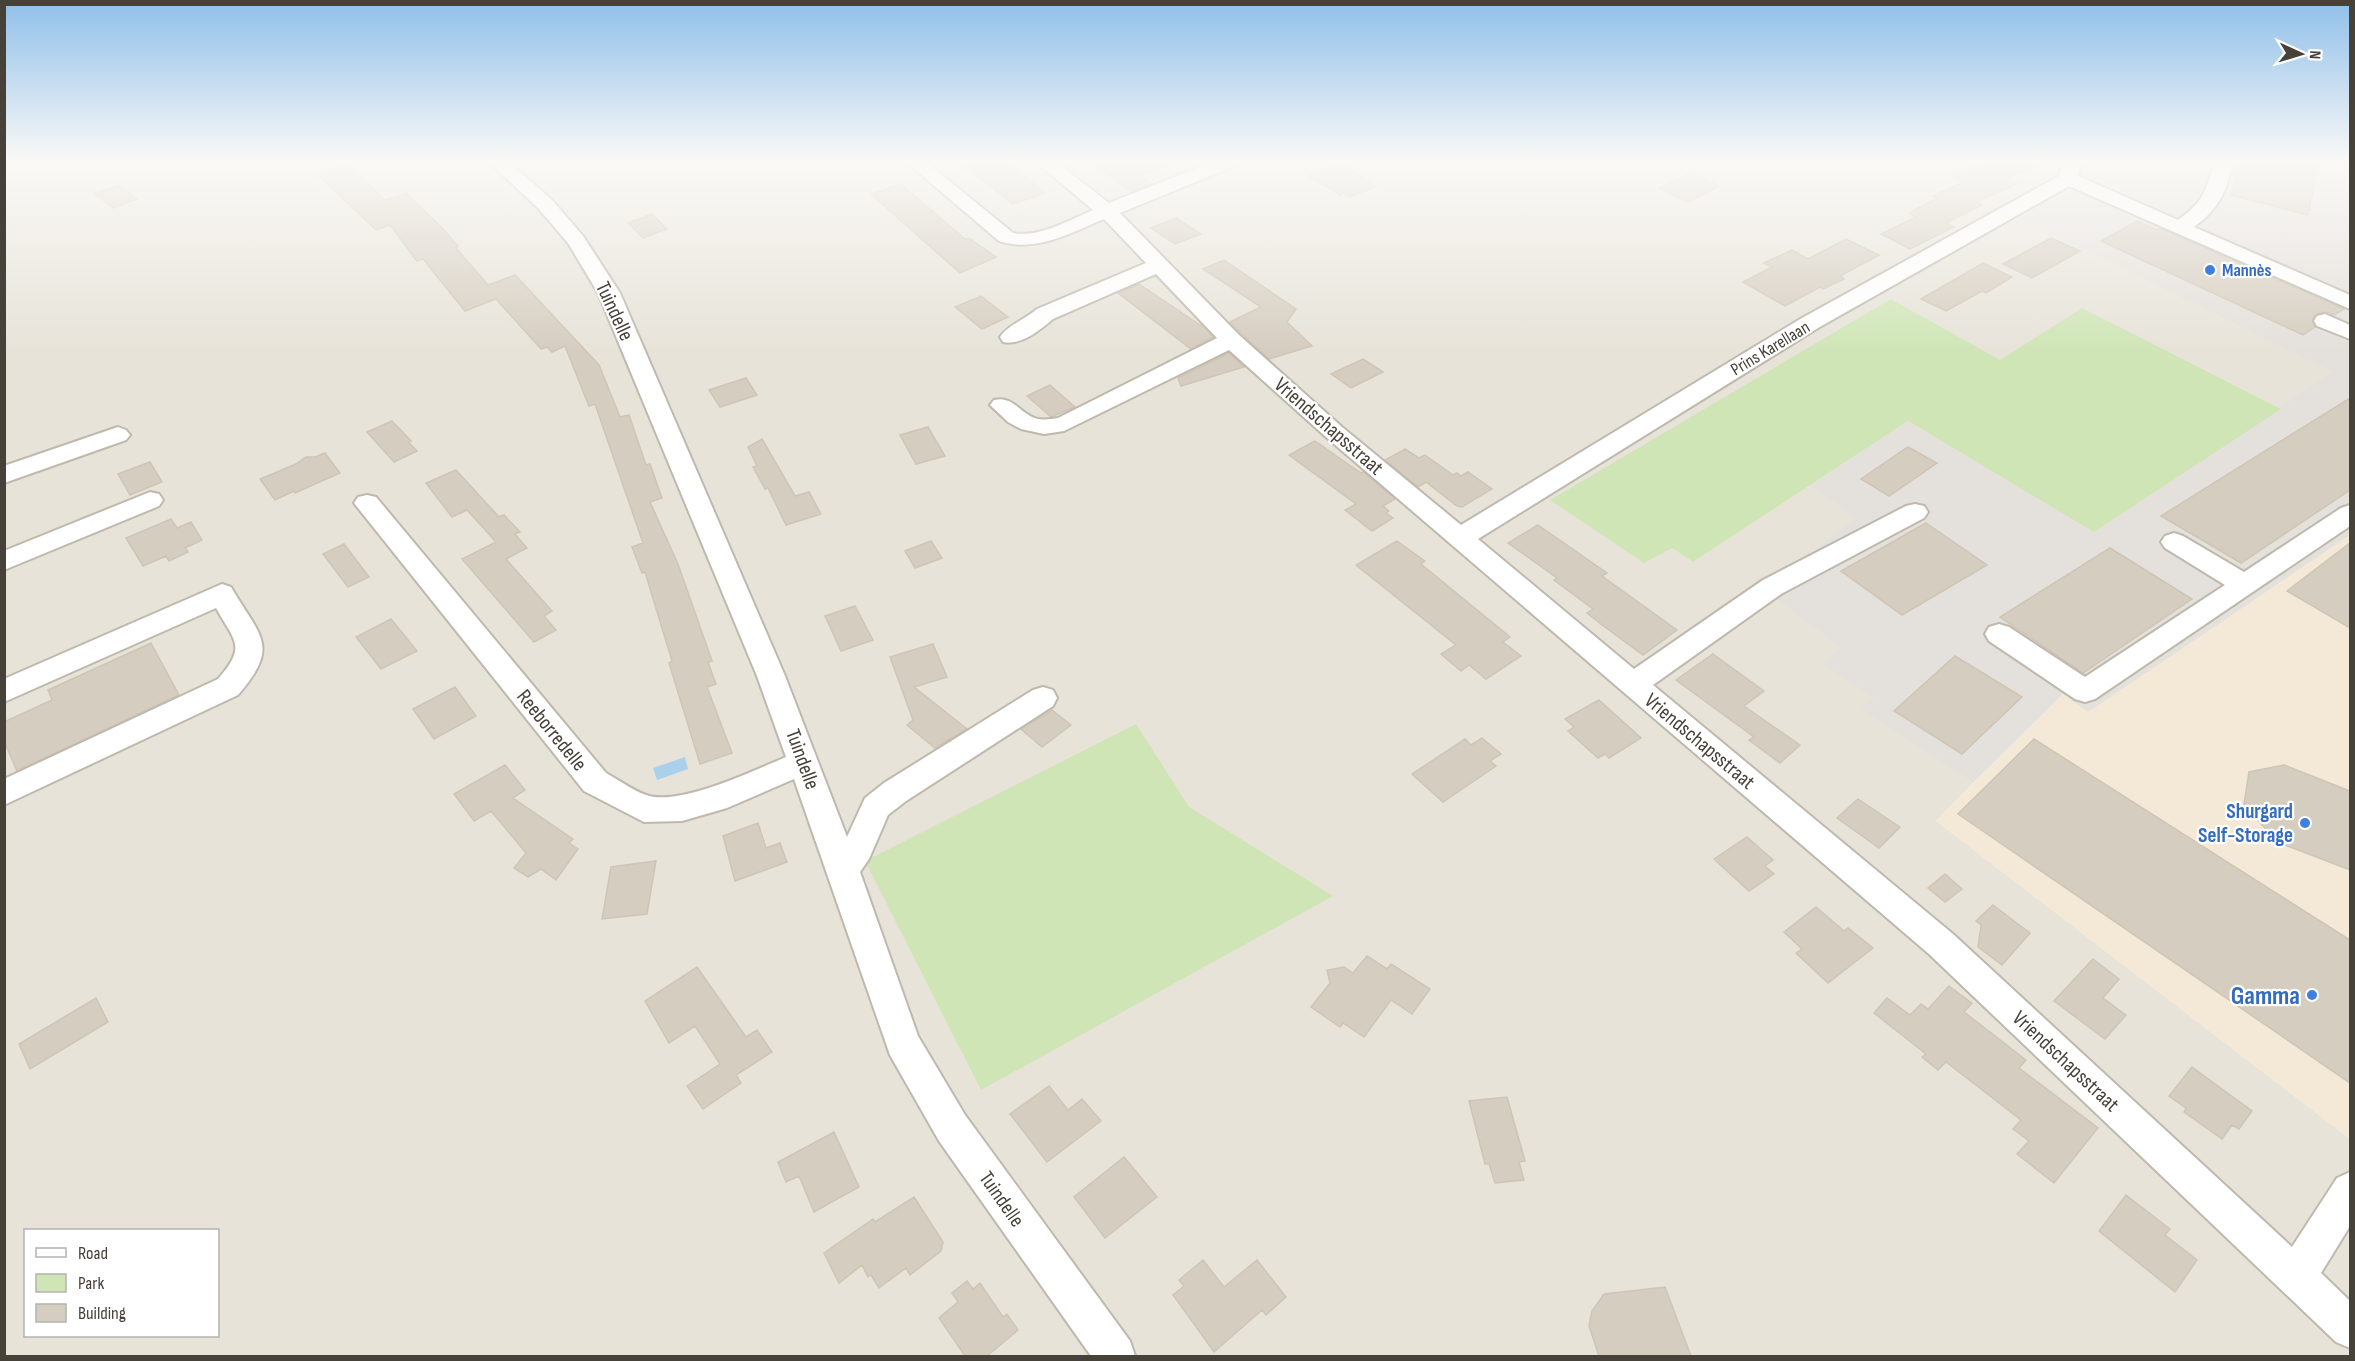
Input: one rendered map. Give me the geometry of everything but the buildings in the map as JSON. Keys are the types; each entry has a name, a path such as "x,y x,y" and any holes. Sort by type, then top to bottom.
{"street":[{"name":"Tuindelle","path":"563,225 576,240 609,293 771,676 843,868 903,1043 952,1128 1115,1356"},
{"path":"991,225 1006,237 1015,240 1030,240 1074,225"},
{"name":"Vriendschapsstraat","path":"1120,225 1231,340 1460,538 1941,944 2350,1328"},
{"name":"Prins Karellaan","path":"1460,538 1810,323 1977,225"},
{"path":"2173,225 2350,303"},
{"path":"2180,228 2185,225"},
{"path":"1011,337 1035,324 1045,314 1160,265"},
{"path":"2325,321 2350,333"},
{"path":"1002,405 1022,422 1050,426 1064,424 1231,340"},
{"path":"4,475 118,435"},
{"path":"4,561 150,500"},
{"name":"Reeborredelle","path":"367,503 595,782 644,810 682,808 716,799 804,762"},
{"path":"1633,684 1772,587 1915,512"},
{"path":"1999,634 2085,691 2350,514"},
{"path":"2174,542 2246,585"},
{"path":"4,691 222,594 250,643 251,651 245,667 228,687 4,793"},
{"path":"843,868 853,859 876,807 895,792 1043,698"},
{"path":"2295,1276 2350,1191"}],"shaded area":[{"path":"5,225 2034,225 2334,372 2281,409 2082,309 2000,361 1891,299 1672,548 1693,562 1809,486 1858,518 1760,588 1841,648 1873,697 1862,709 1973,783 1936,821 2350,1139 2350,1356 5,1356"},
{"path":"2033,225 2350,225 2350,535 2088,712 2063,694 1973,783 1861,709 1873,697 1823,664 1841,648 1760,588 1857,518 1809,486 1908,421 2094,531 2333,372"},
{"path":"2350,535 2350,1139 1936,821 2063,694 2088,711"}],"green space":[{"path":"1891,299 2000,360 2082,308 2281,409 2094,532 1908,421 1693,562 1672,548 1644,563 1550,500"},
{"path":"1136,724 1189,807 1333,896 981,1090 865,861"}],"water":[{"path":"685,757 688,769 657,780 653,768"}],"place":[{"name":"Mannès","path":"2210,270"},
{"name":"Shurgard Self-Storage","path":"2305,823"},
{"name":"Gamma","path":"2312,995"}]}
